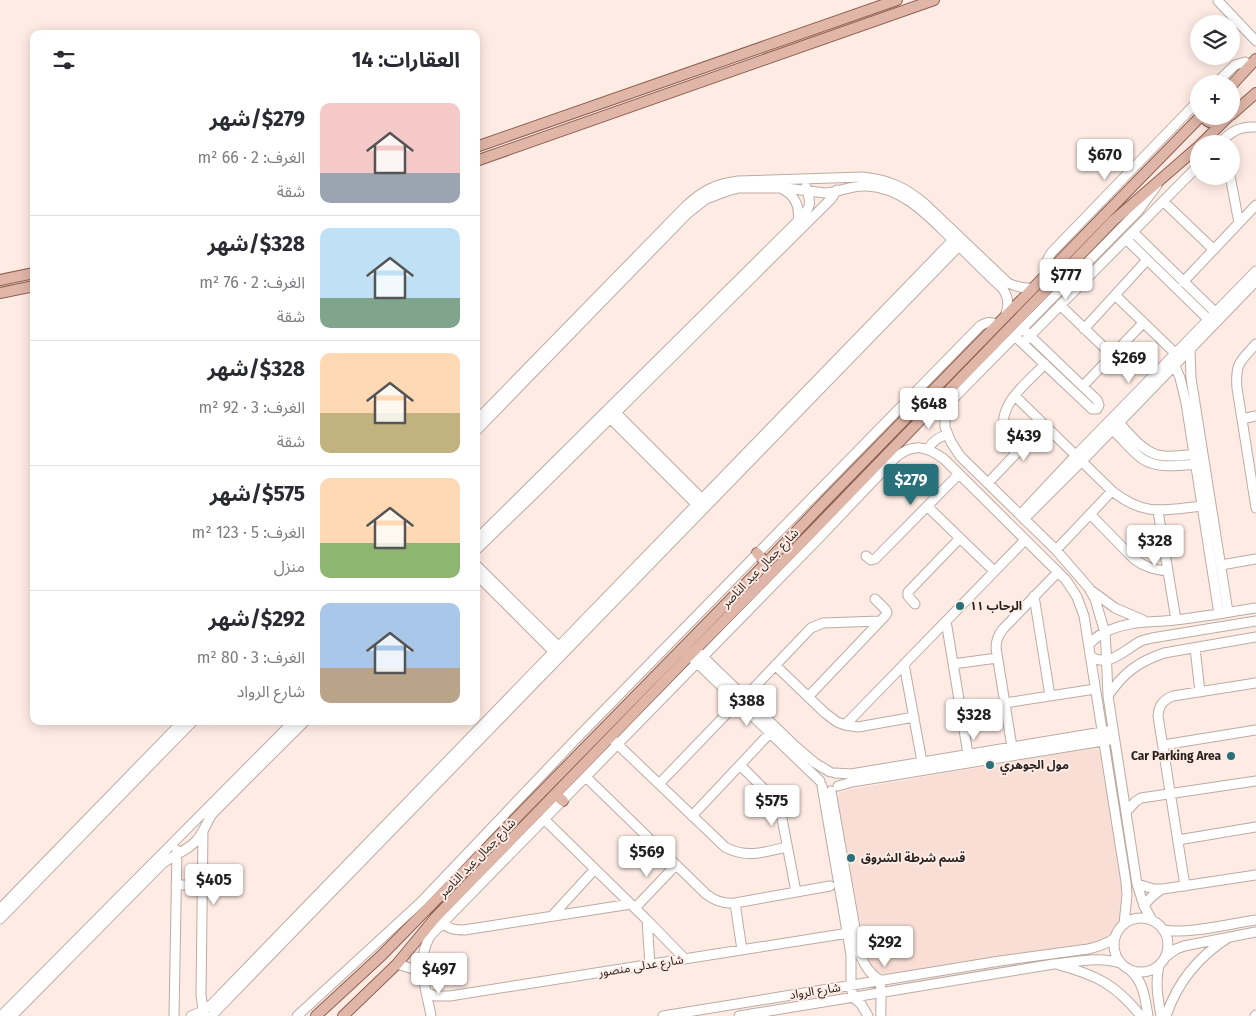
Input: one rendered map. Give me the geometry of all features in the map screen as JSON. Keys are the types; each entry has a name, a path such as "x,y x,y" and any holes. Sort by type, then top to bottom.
{"main road":[{"path":"480,146 896,0"},
{"path":"480,160 934,0"},
{"path":"1240,76 1253,62"},
{"name":"شارع جمال عبد الناصر","path":"1240,107 1254,96"},
{"name":"شارع جمال عبد الناصر","path":"316,1016 359,976 424,905 766,563 1193,125"},
{"name":"شارع جمال عبد الناصر","path":"1210,135 1220,125"},
{"name":"شارع جمال عبد الناصر","path":"343,1016 397,964 435,918 559,798 696,656 825,516 893,454 944,402 1113,221 1190,154"},
{"path":"0,280 30,274"},
{"path":"0,293 30,287"},
{"path":"817,509 825,516"},
{"path":"804,522 813,531"},
{"path":"757,554 766,563"},
{"path":"359,976 369,975 373,977 377,984"}],"street":[{"path":"1218,1 1256,41"},
{"path":"1224,75 1235,65 1253,62"},
{"path":"1044,276 1047,258 1052,252 1190,109"},
{"path":"1227,135 1245,127 1256,128"},
{"path":"1023,343 1190,175"},
{"path":"480,427 640,258 686,206 697,196 717,186 738,181 863,177 890,182 915,195 926,204 1008,283 1016,287 1033,288"},
{"path":"480,536 587,436 831,199 837,191 837,178"},
{"path":"480,546 587,436 613,415 632,392 798,221 809,205 807,179"},
{"path":"1148,621 1115,608 1089,588 1056,550 960,456 947,435 944,420 944,402 1015,336 1138,211 1162,179"},
{"path":"297,1016 355,963 424,905 576,739 980,326 985,323 1001,321 1009,307 1008,297 1003,289 921,209 900,195 877,186 864,185 825,193 780,188 739,188 728,190 706,199 687,214 480,417"},
{"path":"1232,185 1239,223"},
{"path":"780,188 790,194 797,204 798,221"},
{"path":"1164,202 1214,250"},
{"path":"1183,282 1256,205"},
{"path":"1130,236 1147,260 1215,319"},
{"path":"1130,236 1183,282 1215,319"},
{"path":"191,1016 204,1013 386,829 956,243"},
{"path":"1084,329 1147,260"},
{"path":"1079,458 1116,427 1175,366 1256,270"},
{"path":"1022,517 1175,353 1256,282"},
{"path":"1115,295 1175,353"},
{"path":"1060,305 1112,355"},
{"path":"1083,386 1143,322"},
{"path":"1015,336 1092,409 1097,409 1100,405 1099,402 1022,329"},
{"path":"1256,344 1240,362 1236,375 1236,388 1253,464 1256,508"},
{"path":"1190,350 1202,506 1224,613"},
{"path":"1016,454 1004,430 1006,409 1011,400 1045,364"},
{"path":"1175,366 1184,390 1221,565 1224,613"},
{"path":"1015,396 1122,499 1133,505 1158,511 1202,506"},
{"path":"613,415 699,501"},
{"path":"1242,419 1256,416"},
{"path":"988,483 1044,424"},
{"path":"1116,427 1134,452 1148,462 1165,466 1199,459"},
{"path":"928,449 934,441 947,435"},
{"path":"838,852 835,789 839,778 815,763 802,752 741,699 696,656 893,454 914,448 928,449 959,474 1058,572 1072,588 1082,606 1126,882 1127,895 1124,924"},
{"path":"866,556 870,560 875,560 959,474"},
{"path":"680,526 699,501 724,481"},
{"path":"1056,550 1112,491"},
{"path":"928,506 994,571"},
{"path":"1158,511 1176,620"},
{"path":"1090,514 1134,559 1148,568 1168,570"},
{"path":"915,604 908,595 908,592 960,538"},
{"path":"845,725 1025,540"},
{"path":"1221,565 1256,559"},
{"path":"480,569 556,649"},
{"path":"1012,747 997,658 996,641 1003,629 1058,572"},
{"path":"480,578 556,649"},
{"path":"1089,588 1099,611 1104,633 1108,696 1137,884 1144,906 1152,920 1163,930 1168,943 1165,957"},
{"path":"1034,596 1050,696"},
{"path":"808,697 886,614 885,608 875,599"},
{"path":"1089,645 1096,637 1120,626 1256,608"},
{"path":"659,784 806,632 817,625 829,622 880,621"},
{"path":"946,621 968,754"},
{"path":"1148,621 1152,638"},
{"path":"1090,656 1098,660 1107,660 1122,654 1140,642 1152,638 1256,621"},
{"path":"542,669 556,649 575,635"},
{"path":"1108,696 1126,673 1150,658 1164,653 1256,637"},
{"path":"1195,648 1200,692"},
{"path":"953,664 997,658"},
{"path":"904,664 922,762"},
{"path":"776,665 831,718 845,725 858,726 914,717"},
{"path":"1185,886 1158,709 1161,703 1173,696 1256,683"},
{"path":"1005,703 1095,689"},
{"path":"741,699 770,734 826,790 835,789 852,782 1114,735"},
{"path":"0,920 12,902 179,725"},
{"path":"0,910 12,902 189,725"},
{"path":"1,1016 290,725"},
{"path":"204,1013 201,995 203,833 205,824 213,813 301,725"},
{"path":"1163,745 1256,730"},
{"path":"692,816 770,734"},
{"path":"868,1016 861,1004 853,997 851,985 851,932 838,852 821,784 822,776 827,772 851,774 1012,747 1103,737"},
{"path":"431,1016 422,961 430,936 545,820 559,798 586,777 614,741 725,847 734,852 753,854 788,847"},
{"path":"740,765 776,801 780,808 796,892"},
{"path":"586,777 712,899 726,904 830,886"},
{"path":"1126,812 1130,806 1141,798 1256,781"},
{"path":"1123,788 1128,793 1141,798"},
{"path":"545,820 684,959"},
{"path":"195,821 201,825 203,833"},
{"path":"1178,840 1256,828"},
{"path":"212,1016 386,829"},
{"path":"12,1016 162,864 192,846 203,833"},
{"path":"174,1016 176,854 178,837"},
{"path":"443,923 456,930 464,930 632,906 676,865"},
{"path":"552,916 595,869"},
{"path":"1137,884 1163,889 1256,874"},
{"path":"176,885 202,885"},
{"path":"1144,906 1155,893 1163,889"},
{"path":"734,903 742,950"},
{"path":"1148,1016 1143,989 1139,980 1120,963 1114,951 1114,938 1120,928 1132,919 1152,920"},
{"path":"647,920 650,965"},
{"path":"1163,930 1188,931 1256,920"},
{"path":"851,932 866,968 880,981 882,993 880,1001 881,1016"},
{"name":"شارع عدلى منصور","path":"426,992 435,996 445,997 851,932"},
{"path":"1161,1016 1157,973 1159,965 1165,957 1184,946 1256,932"},
{"path":"1166,1016 1180,985 1189,973 1204,955 1229,937"},
{"name":"شارع الرواد","path":"663,1016 1000,961 1088,949 1098,947 1114,938"},
{"name":"شارع الرواد","path":"738,1016 1054,964 1100,959 1120,963"},
{"path":"397,964 413,969 424,979"},
{"path":"1054,964 1083,972 1104,981 1122,995 1141,1016"},
{"path":"1130,970 1147,972 1159,965"}],"shaded area":[{"path":"1092,748 1098,750 1101,754 1124,894 1123,914 1113,931 1105,938 1086,944 882,976 876,973 867,961 865,954 837,800 839,794 847,790"}],"place":[{"name":"الرحاب ١١","path":"960,606"},
{"name":"Car Parking Area","path":"1231,756"},
{"name":"مول الجوهري","path":"990,765"},
{"name":"قسم شرطة الشروق","path":"851,858"}]}
